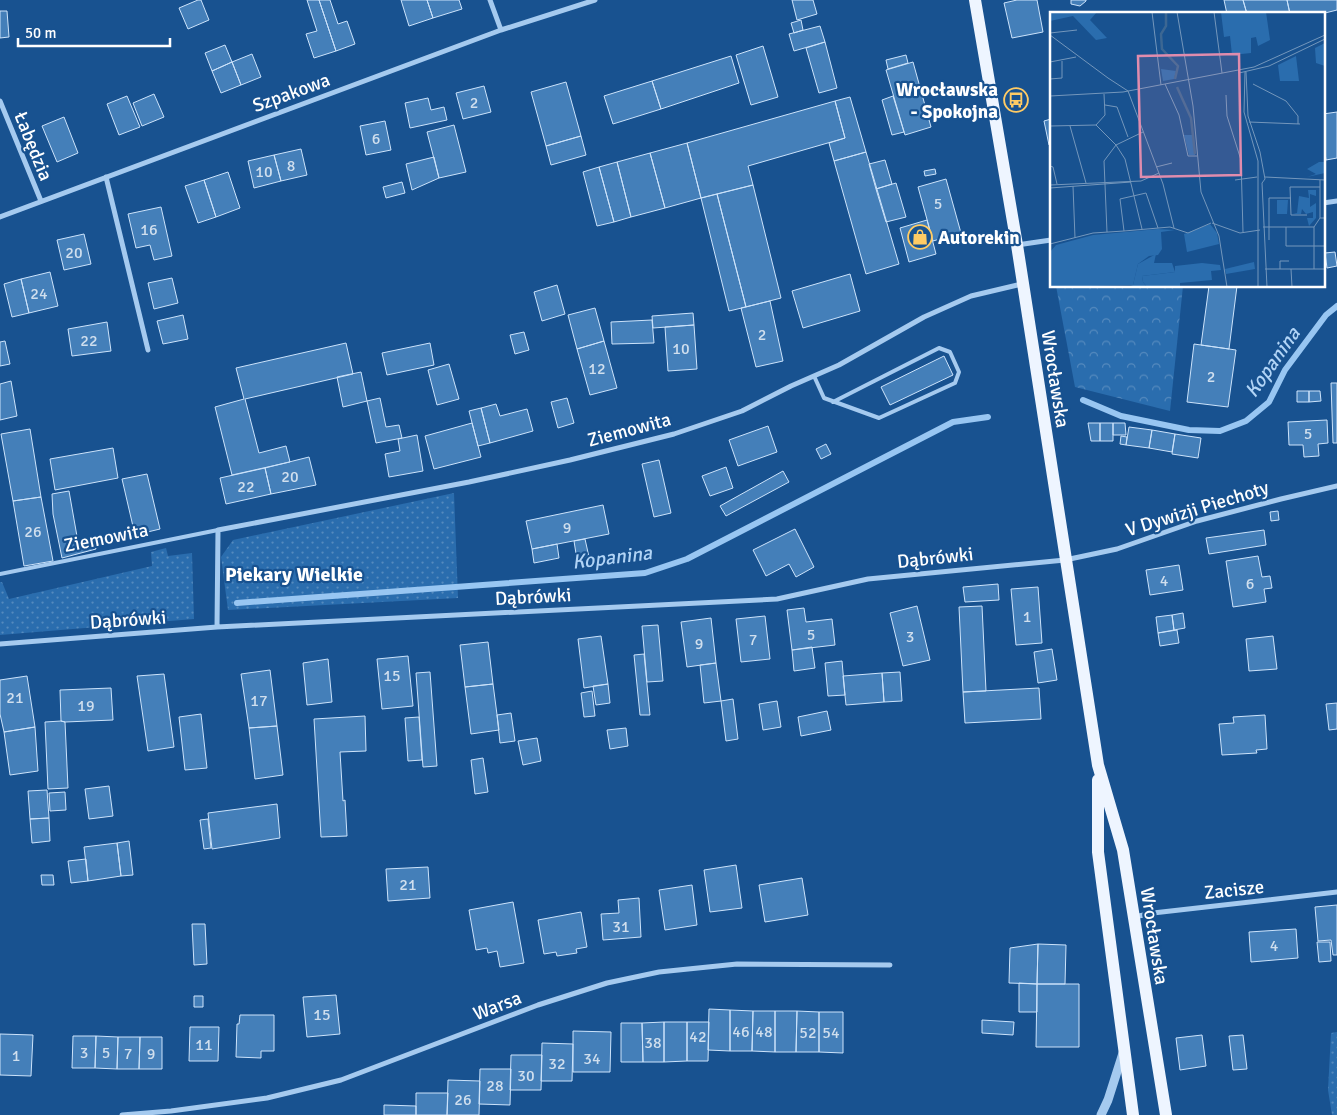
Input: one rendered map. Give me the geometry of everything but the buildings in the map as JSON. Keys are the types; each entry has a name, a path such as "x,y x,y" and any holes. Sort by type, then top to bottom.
{"main road":[{"name":"Wrocławska","path":"975,0 1017,245 1098,765 1123,850 1166,1115"},
{"name":"Wrocławska","path":"1098,765 1098,852 1133,1115"}],"street":[{"path":"490,0 501,30"},
{"name":"Szpakowa","path":"0,217 501,30 594,0"},
{"name":"Łabędzia","path":"0,101 41,201"},
{"path":"106,177 148,350"},
{"path":"1324,203 1337,201"},
{"path":"1017,245 1050,240"},
{"name":"Ziemowita","path":"218,530 487,478 674,434 742,411 839,364 924,317 972,296 1022,284"},
{"name":"V Dywizji Piechoty","path":"1066,560 1117,548 1197,521 1337,486"},
{"path":"217,628 218,530"},
{"name":"Dąbrówki","path":"0,644 217,628 777,599 868,579 1066,560"},
{"name":"Zacisze","path":"1134,917 1153,913 1337,892"},
{"name":"Warsa","path":"122,1115 171,1111 267,1098 341,1080 538,1005 607,983 659,972 737,964 890,965"},
{"path":"1101,1115 1108,1100 1124,1050"}],"lane":[{"path":"814,376 824,398 833,402 879,418 955,383 959,372 950,352 939,348 833,402"},
{"name":"Ziemowita","path":"0,574 218,530"}],"green space":[{"path":"1056,288 1183,288 1170,411 1075,387"},
{"path":"454,493 458,598 228,610 221,557 233,540"},
{"path":"166,548 168,556 192,553 194,619 0,635 0,582 2,582 9,599 152,566 151,552"},
{"path":"1337,1032 1337,1115 1332,1115 1328,1090 1331,1033"}],"waterway":[{"name":"Kopanina","path":"1083,400 1121,416 1189,430 1220,431 1246,421 1269,402 1285,370 1326,315 1337,306"},
{"name":"Kopanina","path":"237,603 645,573 687,559 953,422 988,417"}],"place":[{"name":"Wrocławska - Spokojna","path":"1016,100"},
{"name":"Autorekin","path":"920,237"}],"district":[{"name":"Piekary Wielkie","path":"294,574"}]}
